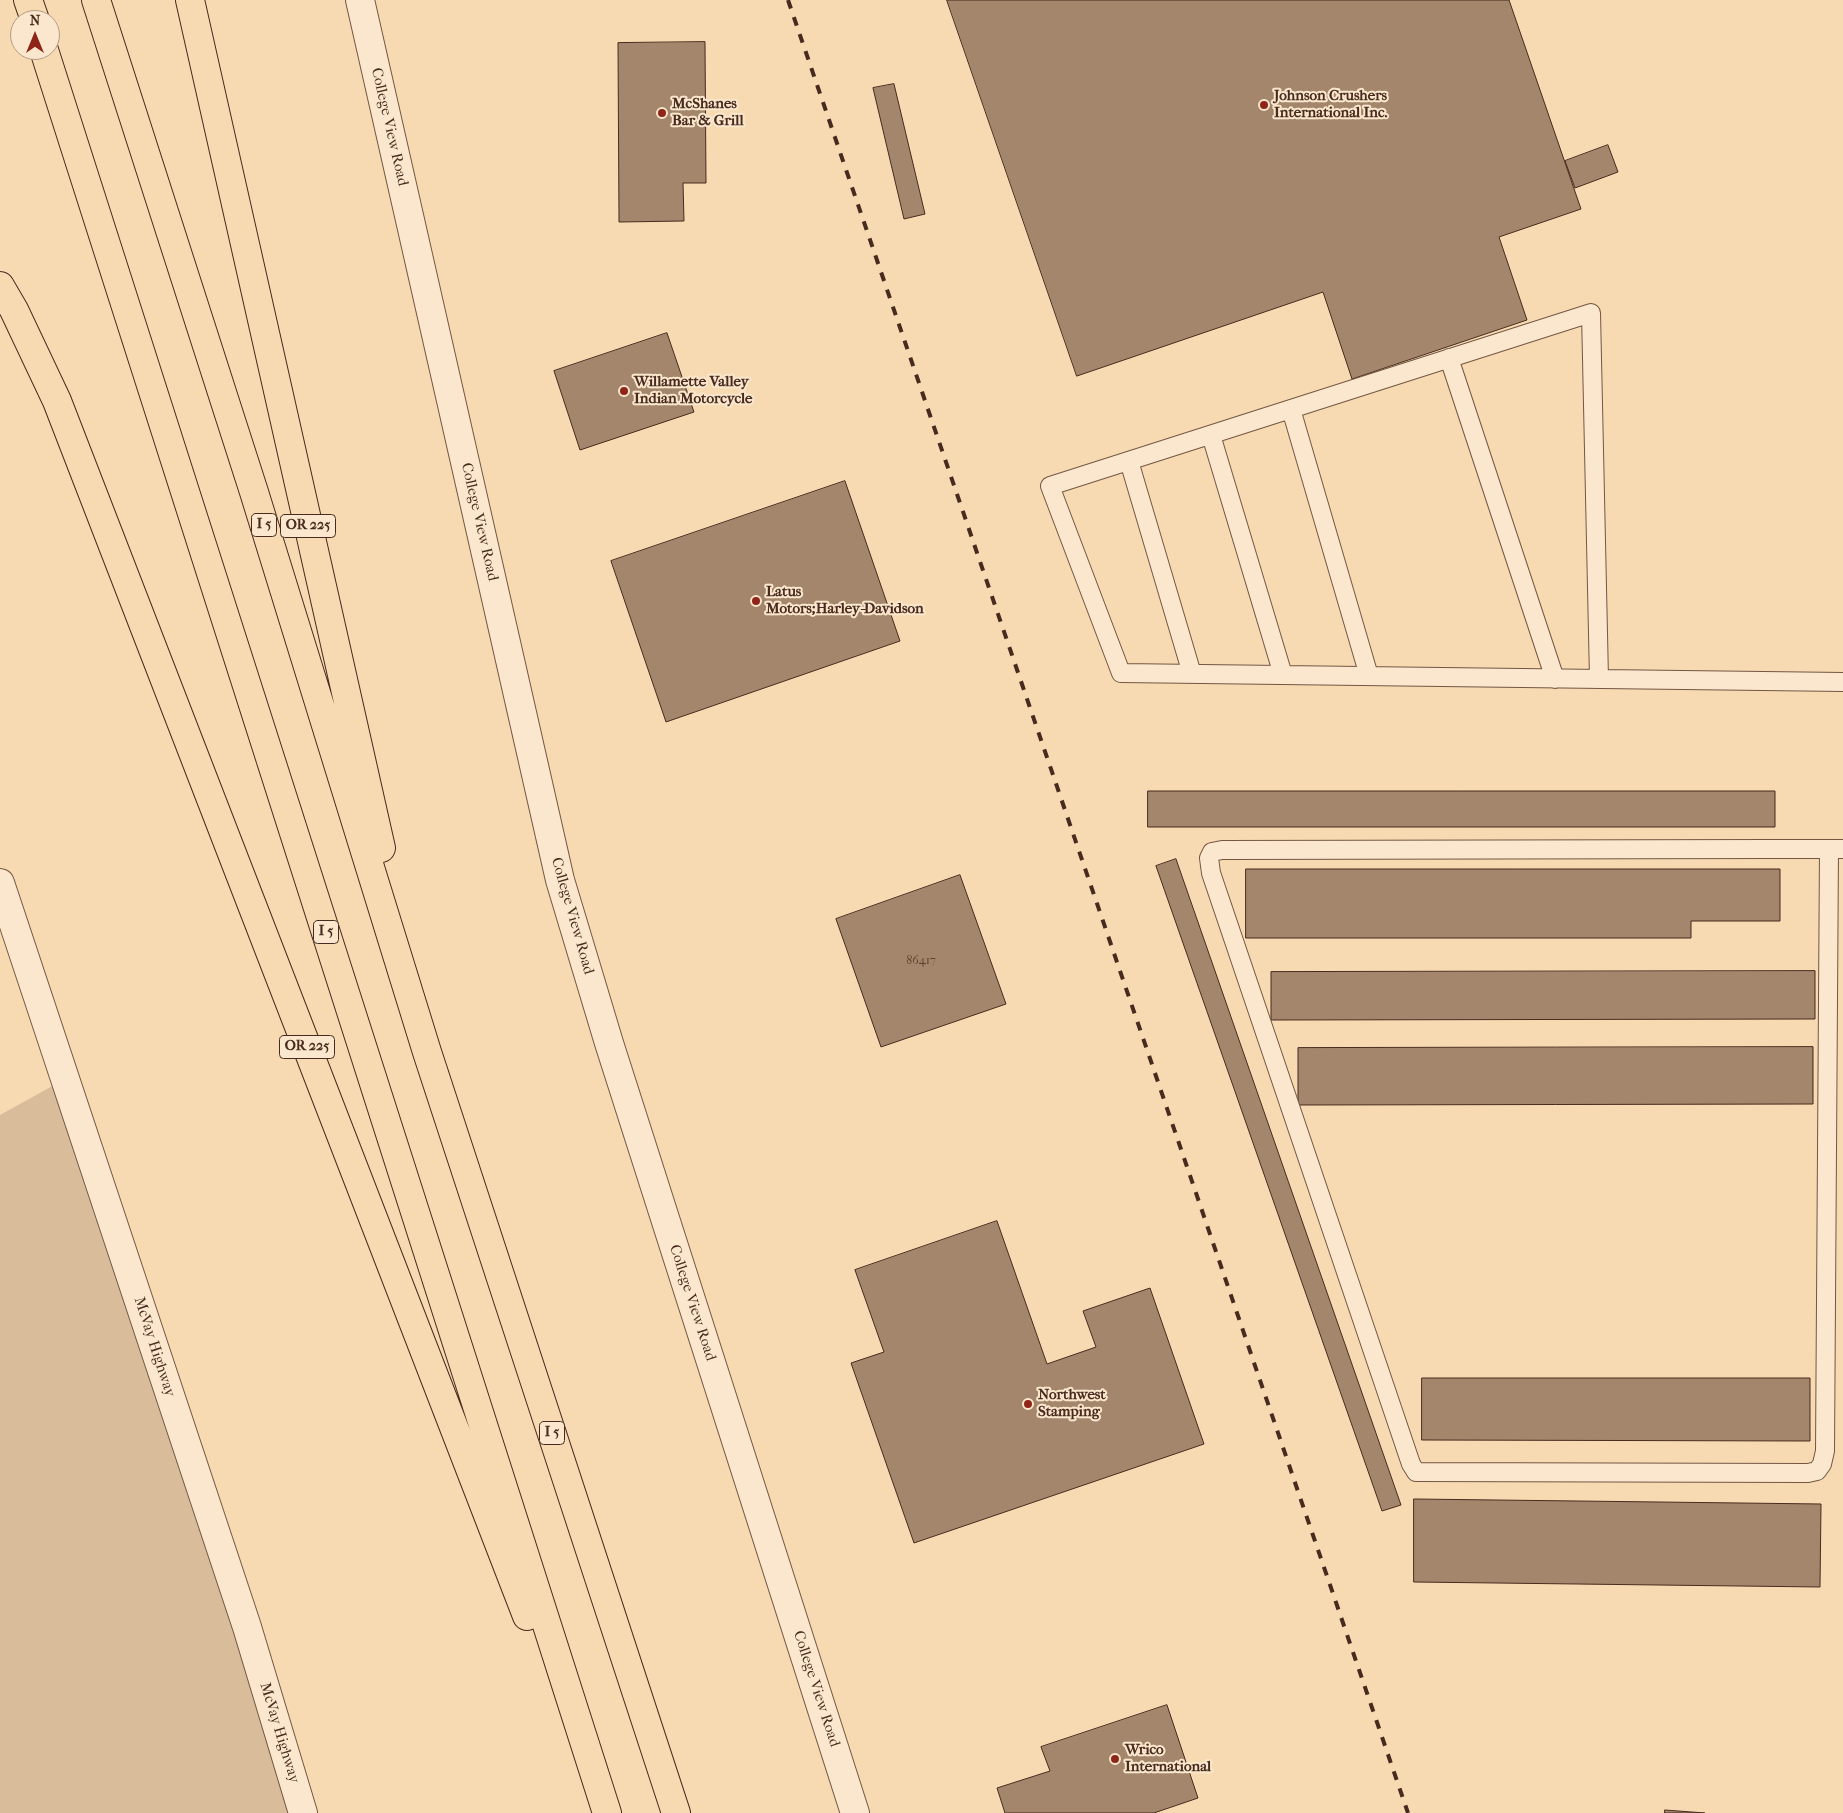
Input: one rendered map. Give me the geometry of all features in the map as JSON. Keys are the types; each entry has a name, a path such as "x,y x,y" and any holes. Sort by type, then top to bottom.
{"highway":[{"name":"I 5","path":"96,0 254,492 427,1052 676,1813"},
{"name":"OR 225","path":"190,0 427,1052"},
{"name":"I 5","path":"47,60 607,1813"},
{"name":"OR 225","path":"0,286 14,310 57,401 603,1813"}],"street":[{"name":"College View Road","path":"360,0 560,880 609,1043 855,1813"},
{"name":"McVay Highway","path":"0,883 247,1627 303,1813"}],"lane":[{"path":"1599,679 1591,313 1050,486 1120,673 1554,678 1599,679 1843,682"},
{"path":"1449,358 1554,678"},
{"path":"1290,409 1369,676"},
{"path":"1211,435 1283,675"},
{"path":"1130,461 1192,674"},
{"path":"1836,849 1825,1431 1822,1464 1817,1471 1808,1473 1416,1472 1411,1464 1211,873 1209,858 1212,852 1242,850 1836,849"}],"shaded area":[{"path":"65,1079 295,1813 0,1813 0,1115"}],"building":[{"name":"Johnson Crushers International Inc.","path":"947,0 1509,0 1581,209 1499,237 1527,320 1352,379 1323,292 1077,376"},
{"name":"McShanes Bar & Grill","path":"705,42 706,183 683,183 684,221 619,222 618,43"},
{"path":"894,84 925,214 904,219 873,88"},
{"path":"1608,145 1618,172 1575,188 1565,161"},
{"name":"Willamette Valley Indian Motorcycle","path":"667,333 694,412 580,450 554,371"},
{"name":"Latus Motors;Harley-Davidson","path":"845,481 900,641 666,722 611,561"},
{"path":"1148,791 1775,791 1775,827 1148,827"},
{"path":"1176,859 1401,1505 1382,1511 1156,866"},
{"path":"1246,869 1780,869 1780,921 1691,921 1691,938 1246,938"},
{"path":"960,875 1006,1004 881,1047 836,919"},
{"path":"1815,971 1815,1019 1271,1020 1271,972"},
{"path":"1813,1047 1813,1104 1298,1105 1298,1048"},
{"name":"Northwest Stamping","path":"997,1221 1047,1364 1096,1347 1083,1311 1150,1288 1204,1444 914,1543 851,1363 884,1352 855,1270"},
{"path":"1422,1378 1810,1378 1810,1441 1422,1440"},
{"path":"1414,1499 1821,1504 1820,1587 1414,1582"},
{"name":"Wrico International","path":"1167,1705 1198,1798 1154,1813 1005,1813 997,1788 1050,1771 1041,1747"},
{"path":"1665,1810 1705,1813 1665,1813"}],"railway":[{"path":"788,0 1408,1813"}],"place":[{"name":"Johnson Crushers International Inc.","path":"1264,105"},
{"name":"McShanes Bar & Grill","path":"662,113"},
{"name":"Willamette Valley Indian Motorcycle","path":"624,391"},
{"name":"Latus Motors;Harley-Davidson","path":"756,601"},
{"name":"Northwest Stamping","path":"1028,1404"},
{"name":"Wrico International","path":"1115,1759"}]}
